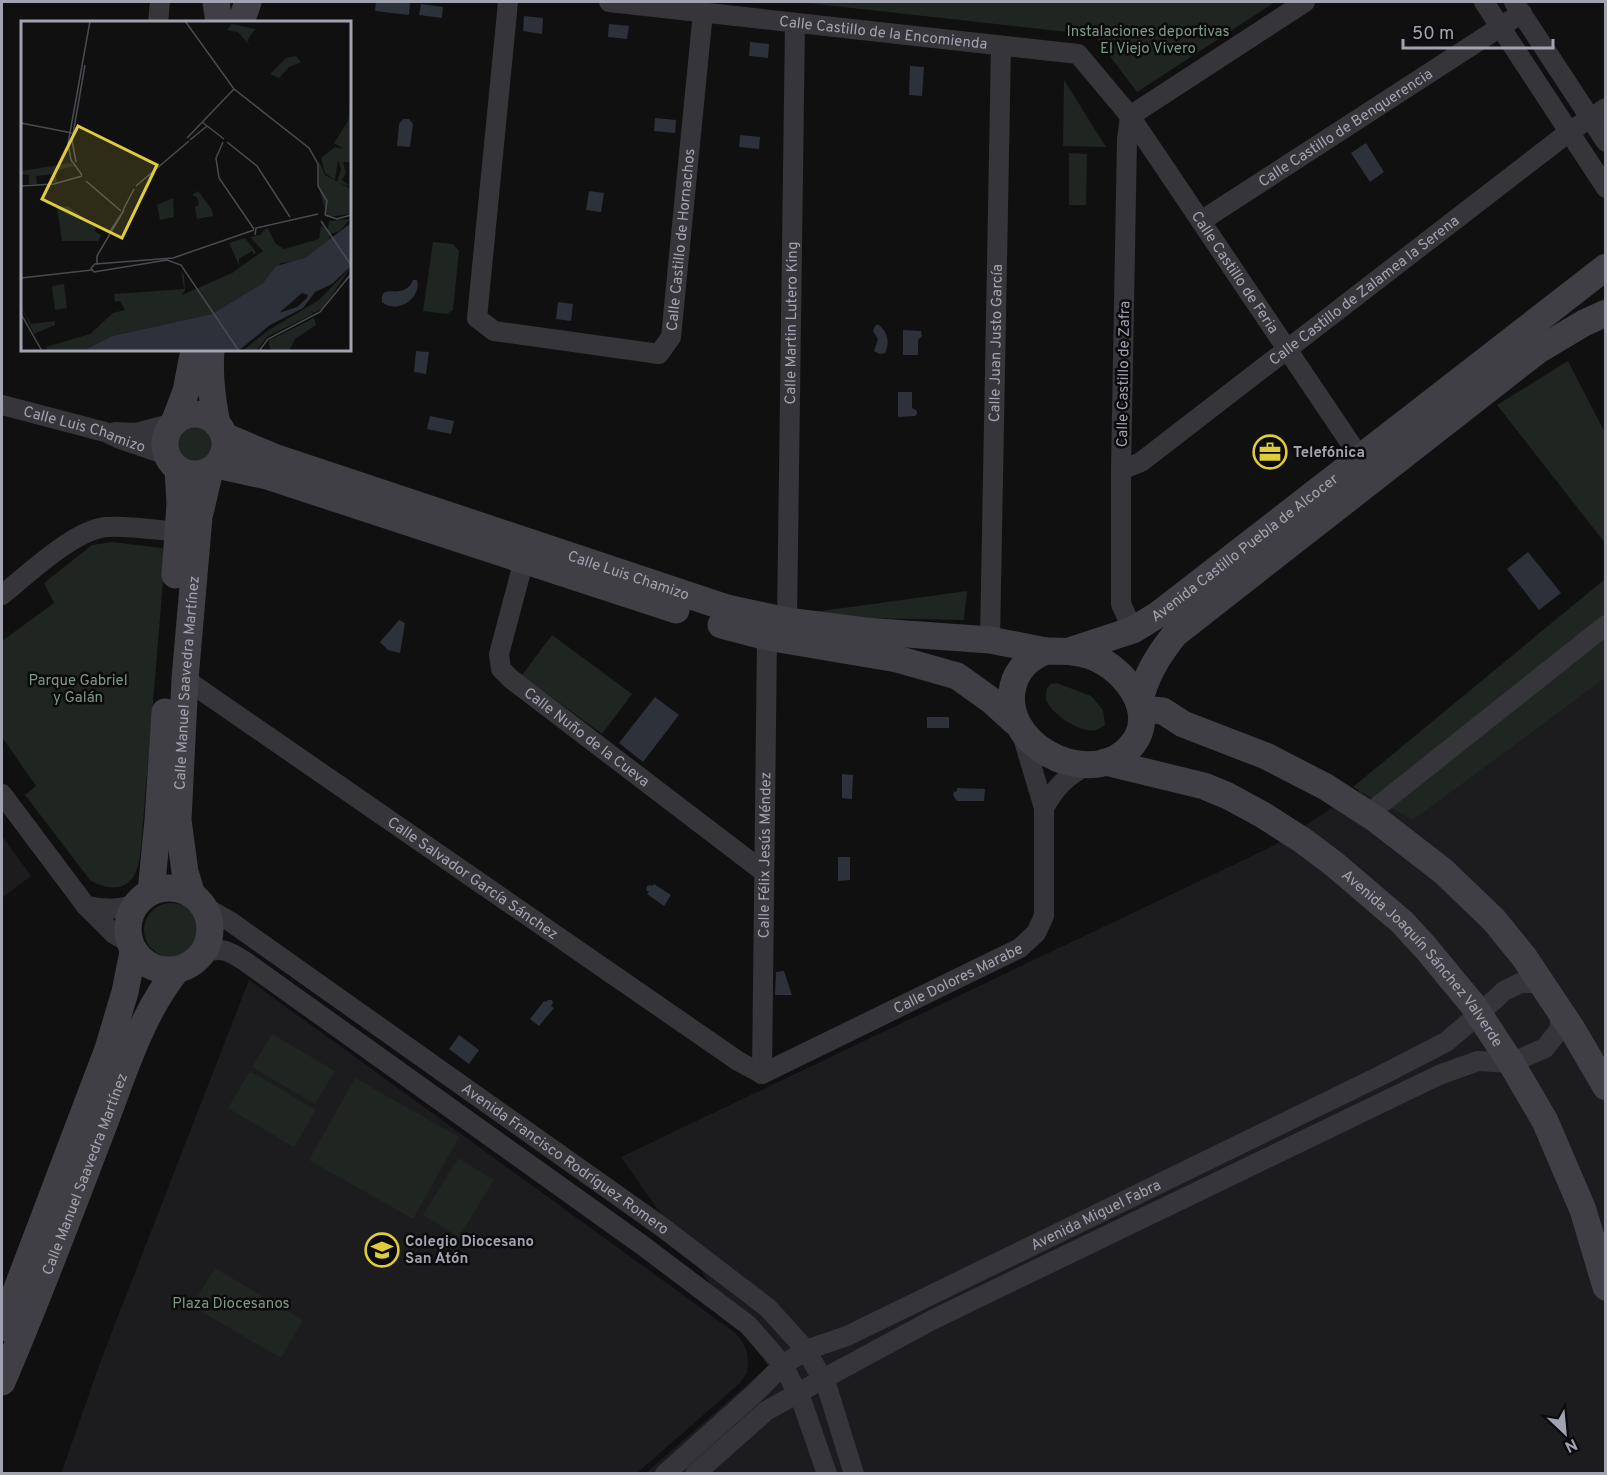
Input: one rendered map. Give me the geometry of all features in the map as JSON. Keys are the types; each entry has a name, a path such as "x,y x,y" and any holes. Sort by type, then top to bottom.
{"main road":[{"path":"216,2 219,21"},
{"path":"241,21 248,2"},
{"name":"Avenida Castillo Puebla de Alcocer","path":"1058,651 1132,630 1159,614 1605,267"},
{"name":"Avenida Castillo Puebla de Alcocer","path":"1148,708 1144,685 1158,656 1175,634 1537,351 1605,313"},
{"path":"174,423 186,391 194,351"},
{"path":"211,351 210,370 214,409 220,430 225,449 222,458 213,467 202,473 194,474 185,472 172,462 165,447 165,438 180,418 195,414 203,416 220,430"},
{"name":"Calle Luis Chamizo","path":"220,430 274,457 727,608 777,629 957,676 992,701 1018,726"},
{"name":"Calle Manuel Saavedra Martínez","path":"143,898 159,813 180,504 172,462"},
{"name":"Calle Luis Chamizo","path":"213,467 267,476 719,625 777,629 865,630 990,640 1058,651"},
{"name":"Calle Manuel Saavedra Martínez","path":"198,900 185,872 178,820 185,679 199,517 213,467"},
{"path":"1148,708 1134,743 1122,755 1097,763 1070,762 1052,756 1035,745 1018,726 1010,701 1014,680 1028,661 1036,655 1058,651 1092,657 1111,668 1148,708 1266,756 1326,787 1368,814 1443,871 1494,920 1542,983 1605,1087"},
{"name":"Avenida Joaquín Sánchez Valverde","path":"1097,763 1204,786 1228,796 1302,840 1402,922 1473,1005 1545,1121 1583,1210 1605,1287"},
{"path":"174,888 185,891 198,900 209,916 211,928 210,939 198,960 177,970 165,971 144,962 131,947 128,931 129,919 143,898 162,889 174,888"},
{"name":"Calle Manuel Saavedra Martínez","path":"2,1328 108,1049 127,984 131,947"},
{"name":"Calle Manuel Saavedra Martínez","path":"2,1382 32,1312 147,1016 164,986 177,970"}],"street":[{"path":"158,21 160,2"},
{"name":"Calle Castillo de Hornachos","path":"508,2 477,318 494,331 659,354 671,337 703,12"},
{"name":"Calle Castillo de la Encomienda","path":"609,2 1078,54 1130,117"},
{"path":"1130,117 1305,2"},
{"path":"1484,2 1605,188"},
{"path":"1518,7 1598,113 1605,142"},
{"name":"Calle Castillo de Benquerencia","path":"1201,221 1501,27 1518,7"},
{"name":"Calle Martin Lutero King","path":"777,629 795,23"},
{"name":"Calle Juan Justo García","path":"990,640 1001,46"},
{"name":"Calle Castillo de Zalamea la Serena","path":"1121,470 1141,462 1569,132 1598,113"},
{"name":"Calle Castillo de Feria","path":"1130,117 1361,459"},
{"name":"Calle Castillo de Zafra","path":"1130,117 1127,139 1121,604 1132,630"},
{"name":"Calle Luis Chamizo","path":"2,405 105,432 172,462"},
{"path":"105,432 136,433 174,423"},
{"path":"2,596 62,547 95,530 119,527 178,532"},
{"name":"Calle Nuño de la Cueva","path":"524,561 499,654 501,669 511,679 765,872"},
{"path":"1368,814 1605,625"},
{"name":"Calle Félix Jesús Méndez","path":"762,1074 765,872 777,629"},
{"name":"Calle Salvador García Sánchez","path":"185,679 738,1061 762,1074"},
{"name":"Calle Dolores Marabe","path":"762,1074 1020,948 1036,933 1044,916 1044,808 1018,726"},
{"path":"1044,808 1051,794 1061,782 1074,772 1097,763"},
{"path":"2,794 86,906 114,934 131,947"},
{"path":"86,906 112,910 123,909 143,898"},
{"name":"Avenida Francisco Rodríguez Romero","path":"198,900 662,1227 768,1308 806,1350 823,1379 854,1473"},
{"name":"Avenida Francisco Rodríguez Romero","path":"204,952 218,949 232,953 246,962 642,1245 748,1325 783,1365 798,1394 827,1473"},
{"name":"Avenida Miguel Fabra","path":"665,1473 754,1394 783,1365 806,1350 858,1331 1382,1075 1446,1042 1504,991 1520,983 1542,983"},
{"name":"Avenida Miguel Fabra","path":"695,1473 766,1411 933,1320 1439,1075 1478,1061 1511,1063 1545,1048 1560,1029 1560,1011"}],"shaded area":[{"path":"376,2 410,3 409,15 375,11"},
{"path":"421,4 443,7 442,18 419,15"},
{"path":"524,16 543,18 542,34 523,31"},
{"path":"609,24 629,26 627,39 608,37"},
{"path":"750,42 769,44 768,58 749,56"},
{"path":"910,66 924,67 922,96 909,95"},
{"path":"655,118 676,120 675,133 654,131"},
{"path":"403,119 409,119 413,124 410,147 397,146 399,124"},
{"path":"740,135 760,137 759,149 739,147"},
{"path":"1366,143 1384,172 1370,182 1351,153"},
{"path":"589,191 604,193 601,212 586,210"},
{"path":"413,280 417,280 418,287 407,303 394,307 382,302 382,296 385,293 404,290"},
{"path":"558,302 573,304 571,321 556,319"},
{"path":"876,325 882,328 887,338 885,353 880,354 874,351 878,339 873,331"},
{"path":"903,330 921,331 922,336 918,340 918,355 903,355"},
{"path":"416,351 429,352 426,374 414,372"},
{"path":"898,392 912,392 912,408 917,411 915,416 898,417"},
{"path":"430,416 454,421 451,434 427,429"},
{"path":"1528,552 1561,593 1539,610 1507,569"},
{"path":"399,620 405,623 400,653 388,650 380,642"},
{"path":"1605,632 1605,1473 646,1473 768,1366 621,1157 1275,845"},
{"path":"655,697 679,715 643,762 619,743"},
{"path":"927,717 949,717 949,728 927,728"},
{"path":"842,774 853,775 852,799 842,798"},
{"path":"957,788 985,789 984,801 957,801 953,795"},
{"path":"2,836 31,876 2,898"},
{"path":"838,857 850,857 850,880 838,881"},
{"path":"654,884 671,895 664,906 647,894 649,892 646,890 647,886"},
{"path":"784,971 792,995 775,995 776,972"},
{"name":"Colegio Diocesano San Atón","path":"249,980 734,1332 742,1341 747,1352 747,1373 740,1383 637,1473 61,1474 101,1360"},
{"path":"552,1000 551,1006 554,1008 539,1026 530,1019 544,1001"},
{"path":"459,1035 479,1050 469,1064 449,1049"}],"green space":[{"name":"Instalaciones deportivas El Viejo Vivero","path":"798,2 1275,2 1137,92 1094,35"},
{"path":"1064,80 1106,147 1063,146"},
{"path":"1069,153 1087,154 1086,205 1069,205"},
{"path":"433,242 453,244 459,251 453,310 447,314 423,311"},
{"path":"1568,361 1605,433 1605,543 1497,405"},
{"path":"195,423 203,424 210,429 215,436 215,452 210,459 203,464 195,465 187,464 180,459 175,452 174,444 175,436 180,429 187,424"},
{"name":"Parque Gabriel y Galán","path":"112,542 162,548 165,557 140,858 134,876 125,885 119,887 107,887 90,880 25,795 36,786 2,737 2,641 54,603 44,583 92,545"},
{"path":"1605,579 1605,678 1413,820 1353,787"},
{"path":"967,591 964,620 812,617 807,613"},
{"path":"552,635 632,694 602,734 522,675"},
{"path":"1057,683 1091,696 1103,710 1105,725 1096,730 1083,729 1068,722 1055,712 1047,702 1046,695 1047,688"},
{"path":"171,903 190,911 198,930 190,949 171,957 152,949 144,930 152,911"},
{"path":"272,1034 335,1071 315,1104 252,1067"},
{"path":"250,1071 316,1110 294,1147 228,1108"},
{"path":"355,1078 459,1137 413,1219 309,1160"},
{"path":"458,1158 494,1180 459,1237 423,1215"},
{"name":"Plaza Diocesanos","path":"215,1268 303,1320 281,1358 192,1306"}],"place":[{"name":"Telefónica","path":"1270,452"},
{"name":"Colegio Diocesano San Atón","path":"382,1250"}]}
